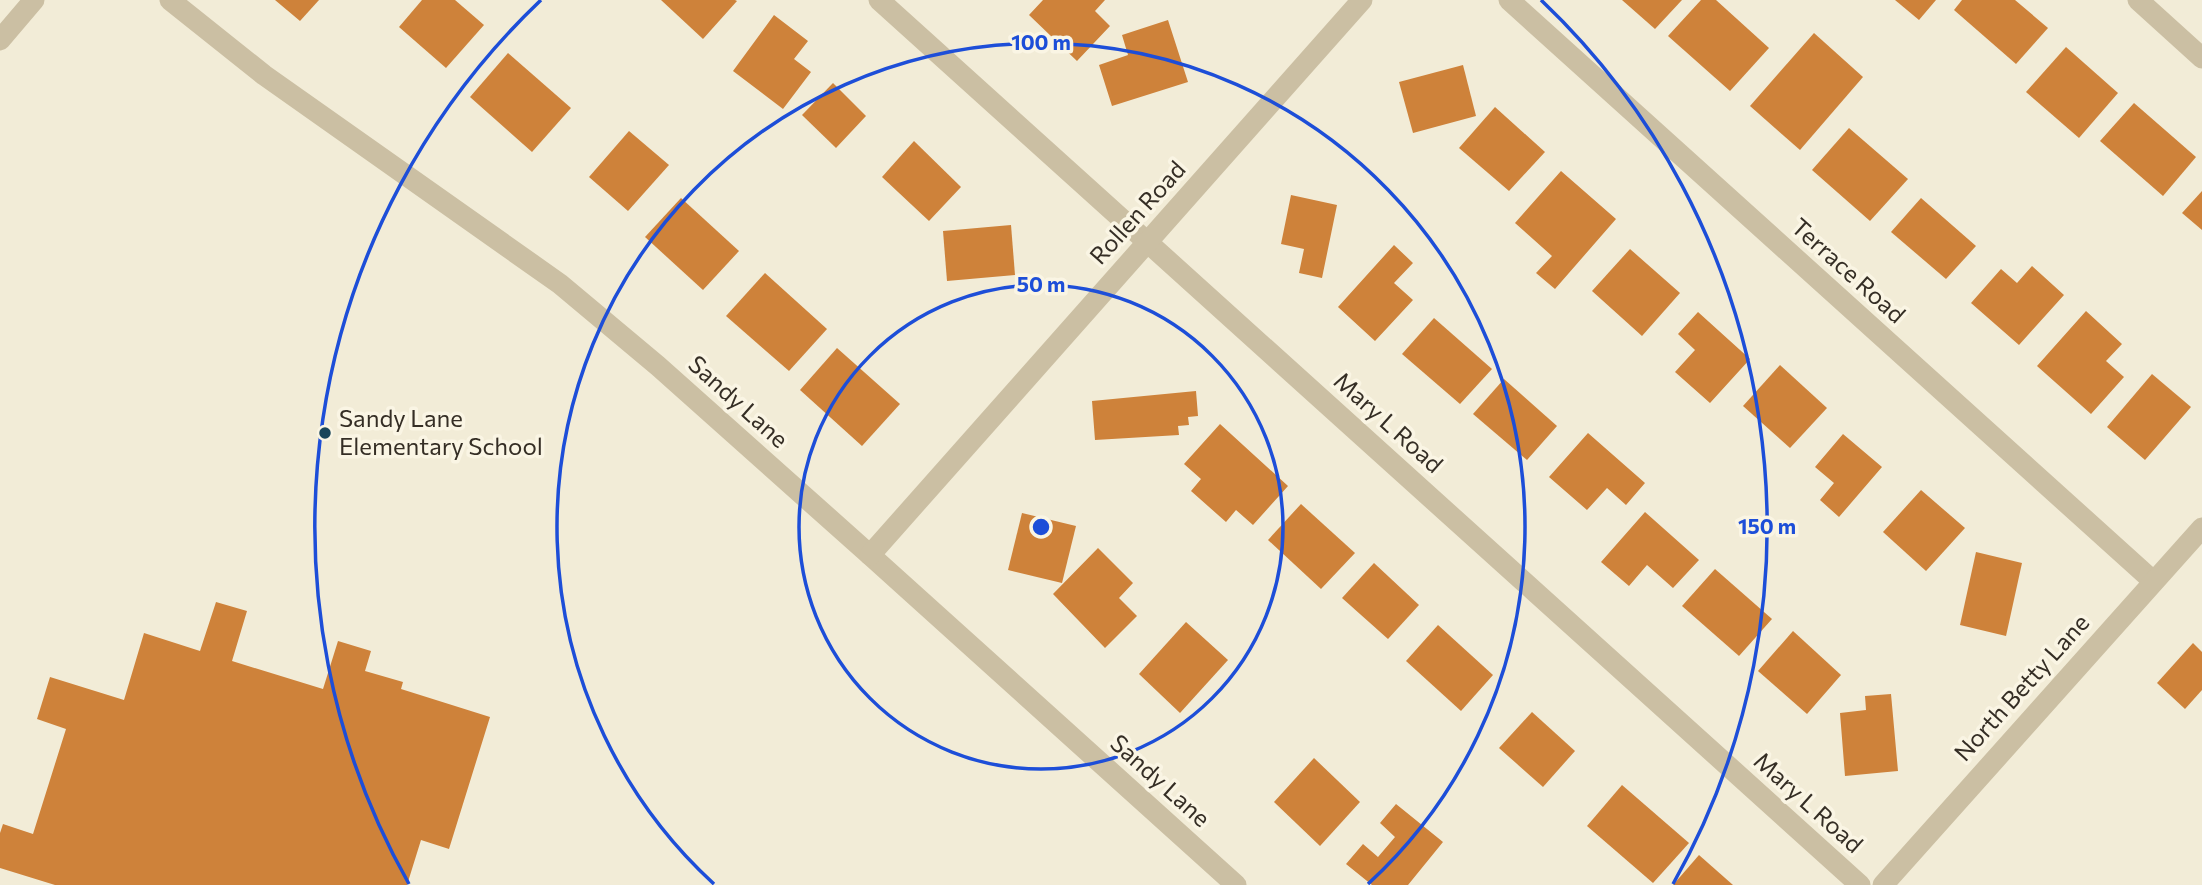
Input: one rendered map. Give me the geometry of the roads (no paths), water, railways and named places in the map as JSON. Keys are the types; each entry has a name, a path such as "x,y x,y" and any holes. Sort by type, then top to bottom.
{"street":[{"path":"0,40 34,0"},
{"name":"Sandy Lane","path":"170,0 264,75 560,284 658,366 1236,885"},
{"name":"Mary L Road","path":"879,0 1860,885"},
{"name":"Rollen Road","path":"870,555 1362,0"},
{"name":"Terrace Road","path":"1508,0 2153,581"},
{"path":"2137,0 2202,58"},
{"name":"North Betty Lane","path":"1883,885 2202,528"}],"place":[{"name":"Sandy Lane Elementary School","path":"325,433"}]}
